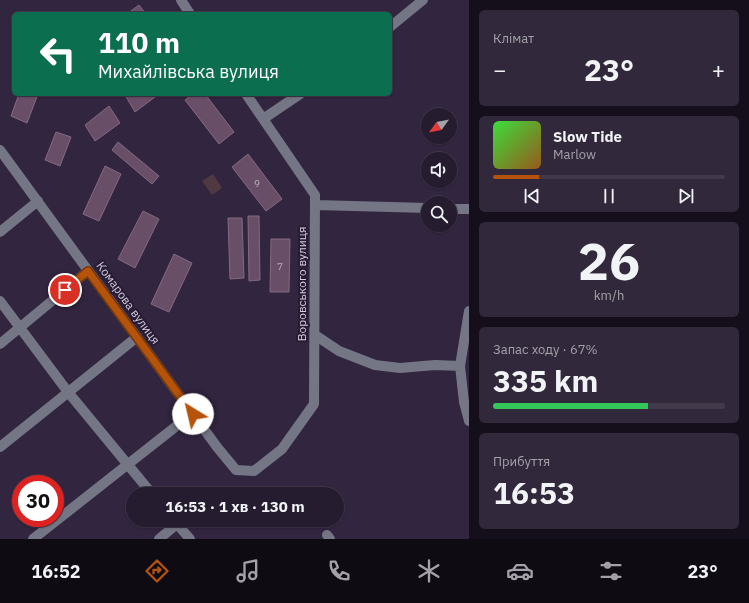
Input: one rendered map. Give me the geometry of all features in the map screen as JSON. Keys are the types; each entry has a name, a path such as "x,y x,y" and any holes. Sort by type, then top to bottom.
{"street":[{"path":"181,0 189,12"},
{"path":"392,25 423,0"},
{"name":"Воровського вулиця","path":"236,470 254,471 282,449 314,404 315,195 247,96"},
{"path":"263,119 297,96"},
{"name":"Комарова вулиця","path":"0,150 217,447 236,470"},
{"path":"0,232 38,201"},
{"path":"315,206 421,208"},
{"path":"457,209 469,209"},
{"path":"0,344 88,271"},
{"path":"0,301 68,392 146,487"},
{"path":"469,311 460,366 464,402 469,421"},
{"path":"315,334 340,351 375,365 400,368 435,365 460,366"},
{"path":"0,447 137,337"},
{"path":"33,539 193,414"},
{"path":"159,539 170,527"},
{"path":"179,527 190,539"}],"shaded area":[{"path":"213,174 222,188 212,195 202,181"}],"building":[{"path":"139,5 144,12 130,12"},
{"path":"18,96 37,96 27,123 11,116"},
{"path":"126,96 156,96 135,112"},
{"path":"190,96 207,96 234,132 219,144 185,100"},
{"path":"109,106 120,123 95,141 85,125"},
{"path":"56,132 71,137 60,166 45,160"},
{"path":"118,142 159,176 152,184 112,150"},
{"path":"248,154 282,199 266,211 232,167"},
{"path":"105,166 121,174 99,221 83,214"},
{"path":"143,211 159,219 135,268 118,259"},
{"path":"248,216 259,216 260,280 249,281"},
{"path":"228,218 242,218 244,278 230,279"},
{"path":"271,239 290,239 289,292 270,292"},
{"path":"174,254 192,263 169,312 151,304"}],"route":[{"path":"65,290 88,271 193,414"}]}
